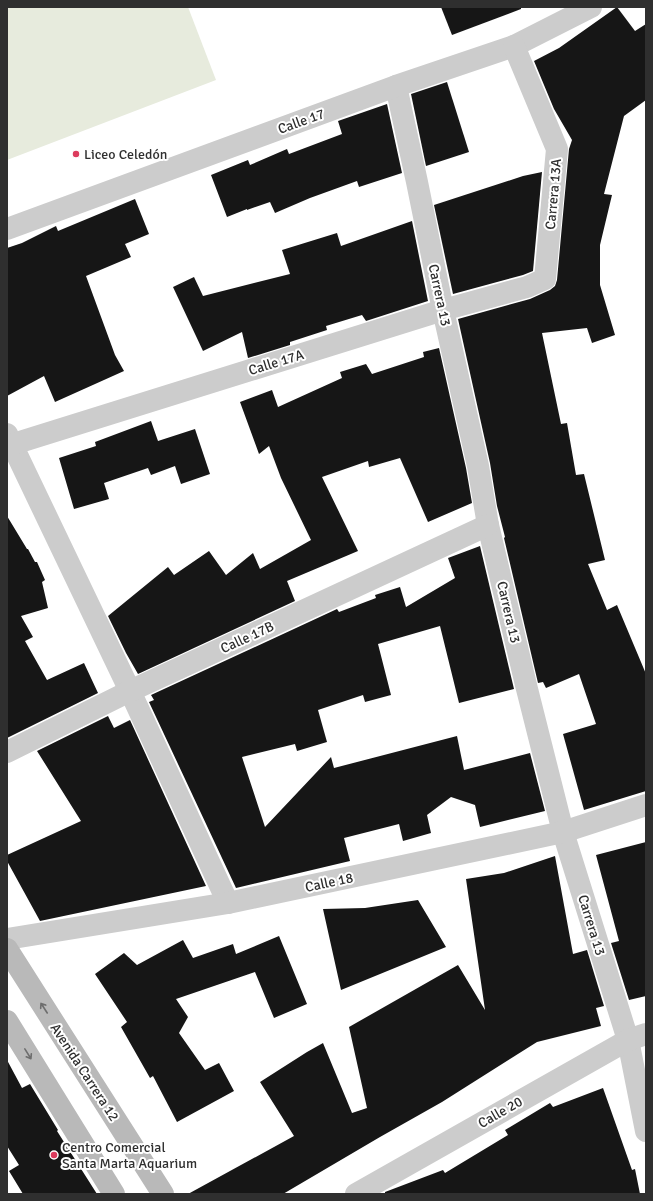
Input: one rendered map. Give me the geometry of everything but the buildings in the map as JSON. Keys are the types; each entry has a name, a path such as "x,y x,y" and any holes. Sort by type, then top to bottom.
{"street":[{"name":"Calle 17","path":"7,229 396,86 514,46 591,7"},
{"name":"Carrera 13A","path":"514,46 557,150 545,279"},
{"name":"Carrera 13","path":"396,86 443,310 478,466 488,525 563,832 637,1037 646,1131"},
{"name":"Calle 17A","path":"9,441 443,310 527,287 545,279"},
{"path":"9,441 130,691 228,903"},
{"name":"Calle 17B","path":"7,752 130,691 488,525"},
{"name":"Calle 18","path":"7,939 228,903 563,832 646,805"},
{"name":"Avenida Carrera 12","path":"7,949 163,1194"},
{"path":"7,1021 114,1194"},
{"name":"Calle 20","path":"356,1194 637,1037"}],"shaded area":[{"path":"7,7 188,7 216,80 7,160"}],"place":[{"name":"Liceo Celedón","path":"76,154"},
{"name":"Centro Comercial Santa Marta Aquarium","path":"54,1155"}]}
